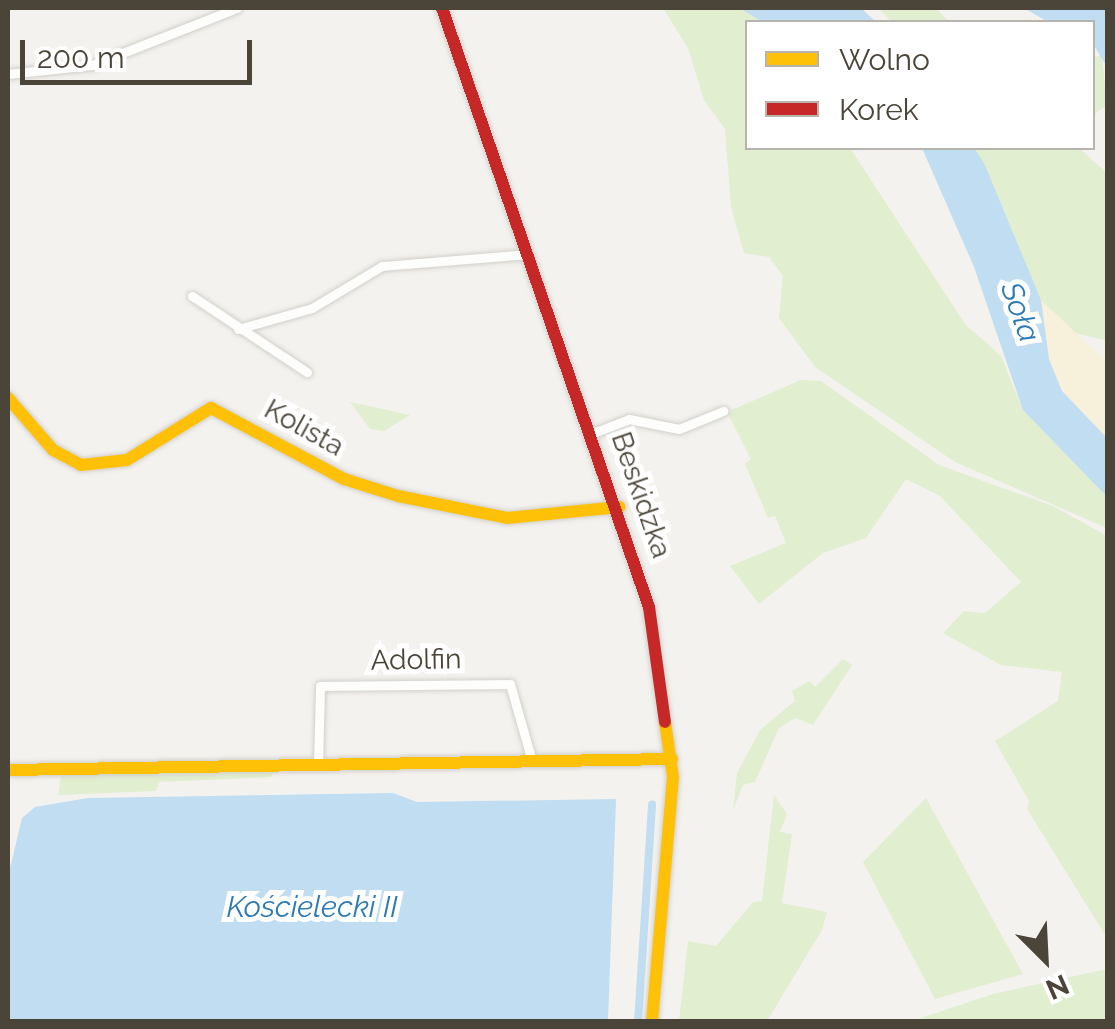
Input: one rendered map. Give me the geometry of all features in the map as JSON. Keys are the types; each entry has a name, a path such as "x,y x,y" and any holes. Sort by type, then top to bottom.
{"street":[{"path":"8,74 92,65 237,8"},
{"name":"Beskidzka","path":"442,8 619,507 649,607 672,759 652,1022"},
{"path":"238,329 312,308 382,266 530,254"},
{"path":"192,296 306,372"},
{"name":"Kolista","path":"8,398 54,450 81,465 127,460 211,408 326,470 398,496 507,518 619,507"},
{"path":"593,432 629,419 679,429 723,411"},
{"name":"Adolfin","path":"318,765 320,686 510,684 532,762"},
{"path":"8,770 672,759"}],"green space":[{"path":"663,8 739,8 760,20 745,20 745,150 851,150 965,324 1001,356 1023,410 1107,497 1107,528 955,462 815,367 779,318 783,276 769,257 744,253 731,207 725,129 704,100 688,48"},
{"path":"878,8 936,8 947,20 890,20"},
{"path":"1102,55 1107,105 1095,114 1095,57"},
{"path":"975,150 1081,150 1107,173 1107,341 1067,331 1041,300"},
{"path":"801,380 821,381 939,465 1053,506 1107,536 1107,938 1027,809 1029,801 995,741 1058,701 1062,672 1001,665 943,633 964,611 985,613 1021,582 940,496 906,479 866,538 823,553 759,604 730,566 786,543 775,516 768,518 745,464 751,459 727,412"},
{"path":"350,402 410,415 384,431 370,429"},
{"path":"843,659 852,665 813,725 795,718 779,728 755,782 743,785 733,810 737,773 760,730 795,701 792,691 810,681 815,687"},
{"path":"273,768 271,777 159,782 156,791 58,795 62,771"},
{"path":"774,795 787,814 780,832 792,834 782,903 827,912 822,930 767,1021 679,1021 688,941 716,946 753,902 762,901"},
{"path":"926,798 1023,974 935,999 863,862"},
{"path":"1107,969 1107,1021 912,1021 993,994"}],"sand":[{"path":"1041,300 1107,362 1107,438 1062,391 1049,358"}],"water":[{"path":"739,8 861,8 874,20 760,20"},
{"path":"1024,8 1107,8 1107,67 1095,47 1095,20 1045,20"},
{"name":"Soła","path":"923,150 975,150 984,163 1041,300 1049,359 1062,391 1107,438 1107,497 1023,410 974,267"},
{"name":"Kościelecki II","path":"393,793 417,802 616,799 608,1021 8,1021 8,877 22,818 35,807 88,798"}],"waterway":[{"path":"638,1022 652,804"}],"traffic: slow":[{"path":"8,398 53,450 81,465 127,460 211,408 344,479 398,496 507,518 619,507"},
{"path":"652,1022 673,777 665,722"},
{"path":"8,770 672,759"}],"traffic: jam":[{"path":"442,8 649,607 665,722"}]}
